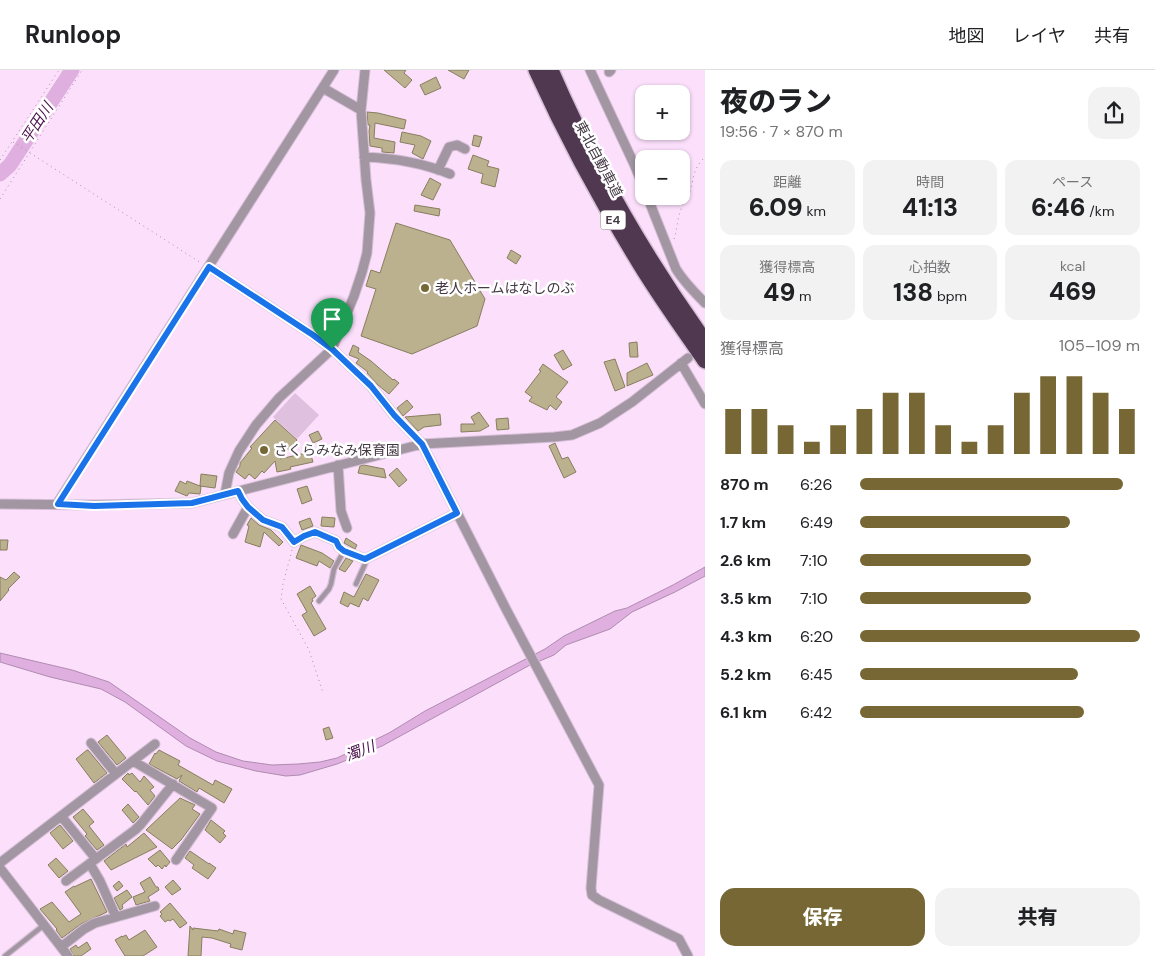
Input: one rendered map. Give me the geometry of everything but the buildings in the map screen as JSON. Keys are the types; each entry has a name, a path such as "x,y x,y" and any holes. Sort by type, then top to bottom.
{"highway":[{"name":"東北自動車道","path":"536,70 557,116 594,187 635,257 705,361"},
{"name":"東北自動車道","path":"551,70 566,106 607,186 648,255 705,342"}],"street":[{"path":"58,504 334,70"},
{"path":"225,494 229,473 239,451 256,425 279,398 332,349 362,272 367,252 370,213 361,110 365,70"},
{"path":"590,70 635,166"},
{"path":"323,88 361,110"},
{"path":"438,170 450,147 457,145 465,149"},
{"path":"364,157 384,158 450,174"},
{"path":"651,205 676,269 682,279 705,303"},
{"path":"209,267 332,349 371,386 394,415 422,444 599,785 592,895 679,939 688,956"},
{"path":"0,504 94,506 192,503 422,444 572,435 600,423 632,402 685,360 705,404"},
{"path":"338,465 341,511 347,528"},
{"path":"238,491 248,507 263,520 282,527 294,542 315,532 336,541 344,551 365,559 457,513"},
{"path":"233,534 248,507"},
{"path":"91,743 116,774"},
{"path":"0,863 155,744"},
{"path":"133,761 212,808 176,860"},
{"path":"66,881 135,830 173,784"},
{"path":"61,816 93,861 116,917"},
{"path":"0,868 68,956"},
{"path":"61,947 84,929 96,923 155,906"}],"lane":[{"path":"318,601 329,589 334,569 344,551"},
{"path":"356,584 365,564 365,559"},
{"path":"5,956 44,926"}],"path":[{"path":"0,160 58,70"},
{"path":"0,199 82,70"},
{"path":"12,142 209,267"},
{"path":"668,248 675,238 680,212 684,200 689,194 696,168 705,158"},
{"path":"294,542 283,584 282,598 309,650 323,693"}],"shaded area":[{"path":"295,393 319,415 297,439 273,417"}],"water":[{"name":"濁川","path":"705,567 705,576 632,612 610,629 566,645 554,655 530,665 382,746 337,764 300,775 286,776 256,771 217,761 186,746 125,702 101,689 50,677 0,662 0,653 72,670 109,682 190,738 216,752 243,761 272,765 320,762 337,758 389,733 425,711 545,649 564,636 615,611 627,608"}],"waterway":[{"name":"平田川","path":"0,174 10,165 72,70"}],"place":[{"name":"老人ホームはなしのぶ","path":"425,288"},
{"name":"さくらみなみ保育園","path":"264,450"}],"route":[{"path":"209,267 332,349 371,386 394,415 422,444 457,513 365,559 344,551 336,541 315,532 294,542 282,527 263,520 248,507 238,491 192,503 94,506 58,504 209,267"}]}
